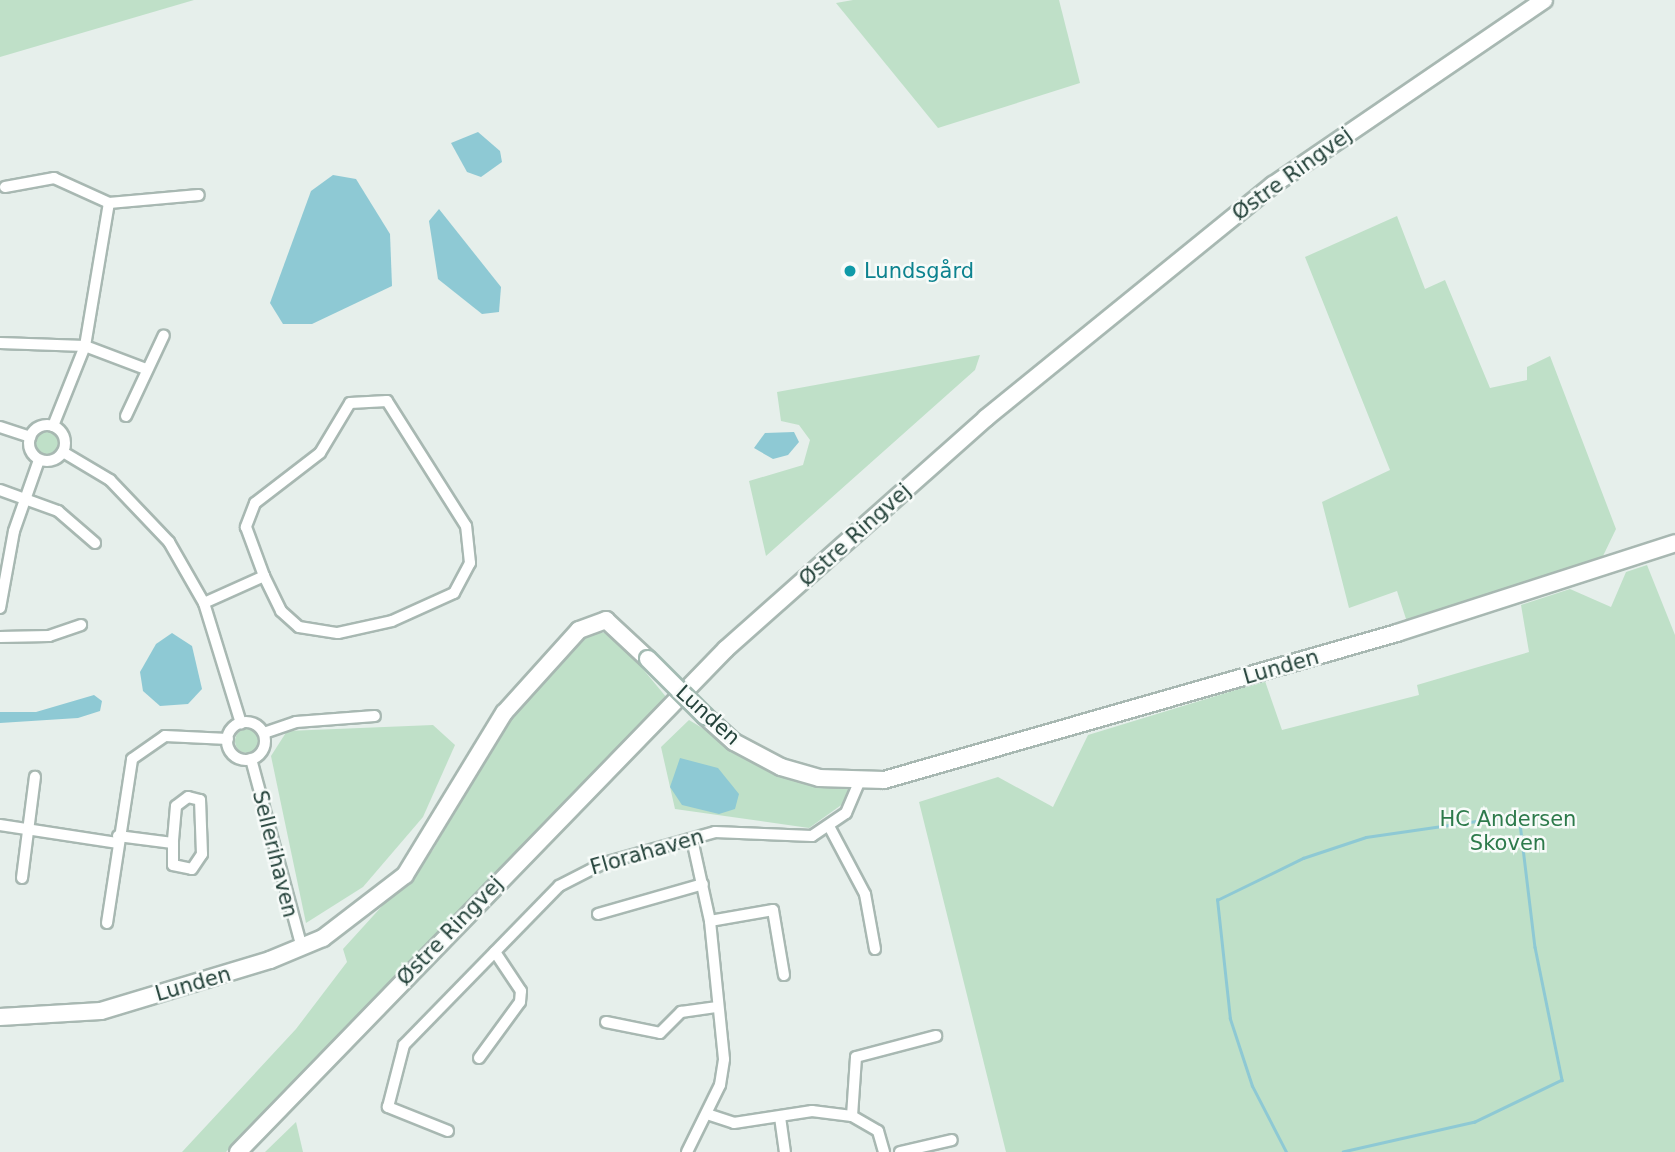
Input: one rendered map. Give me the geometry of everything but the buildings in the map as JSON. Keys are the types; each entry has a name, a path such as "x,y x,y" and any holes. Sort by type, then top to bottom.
{"street":[{"name":"Østre Ringvej","path":"238,1152 726,649 986,418 1273,185 1544,0"},
{"path":"5,187 54,178 109,203 199,195"},
{"path":"53,426 85,346 109,203"},
{"path":"126,416 164,335"},
{"path":"0,343 85,346 146,369"},
{"path":"387,401 466,526 470,563 460,585 438,604 392,621 320,633 281,611 264,576 246,527 255,503 320,453 350,403 387,401"},
{"path":"30,437 41,426 53,426 63,435 63,452"},
{"path":"0,427 30,437"},
{"path":"0,608 24,498 39,460 30,437"},
{"path":"39,460 52,461 63,452"},
{"path":"63,452 142,509 204,603 241,723 264,733 296,722 375,716"},
{"path":"0,490 58,511 96,543"},
{"name":"Lunden","path":"0,1017 101,1011 302,948 343,926 405,874 504,713 579,629 606,620 734,742 781,767 859,782 906,776 1102,720 1675,543"},
{"path":"204,603 264,576"},
{"path":"0,637 38,638 81,625"},
{"path":"228,739 241,723"},
{"path":"107,923 126,776 142,749 178,733 228,739"},
{"path":"228,739 236,757 251,759 264,749 264,733"},
{"name":"Sellerihaven","path":"251,759 302,948"},
{"path":"23,878 35,777"},
{"path":"859,782 846,813 830,828 865,894 875,949"},
{"path":"188,797 200,800 205,835 197,866 176,868 173,843 176,806 188,797"},
{"path":"0,825 27,831 173,843"},
{"name":"Florahaven","path":"448,1131 394,1113 388,1100 407,1038 570,877 692,839 732,830 812,836 830,828"},
{"path":"687,1152 708,1114 724,1059 716,1007 710,921 692,839"},
{"path":"598,914 703,884"},
{"path":"710,921 773,909 784,975"},
{"path":"479,1058 520,1002 521,991 495,952"},
{"path":"606,1022 660,1033 681,1012 716,1007"},
{"path":"852,1116 856,1057 936,1036"},
{"path":"708,1114 734,1123 812,1111 852,1116 877,1131 884,1152"},
{"path":"780,1117 785,1152"},
{"path":"900,1152 952,1140"}],"green space":[{"path":"0,0 194,0 0,57"},
{"path":"853,0 1059,0 1080,83 938,128 836,3"},
{"path":"1397,216 1425,289 1445,280 1490,388 1527,380 1527,367 1550,356 1616,529 1603,556 1407,622 1397,591 1349,608 1322,502 1390,470 1305,257"},
{"path":"980,355 975,370 766,556 749,481 803,465 810,440 799,425 781,421 777,392"},
{"path":"47,431 55,435 59,443 55,451 47,455 39,451 35,443 39,435"},
{"name":"HC Andersen Skoven","path":"1647,565 1675,635 1675,1152 1006,1152 919,802 998,777 1053,807 1088,735 1265,681 1282,730 1419,695 1417,685 1529,652 1521,605 1570,589 1611,607 1626,572"},
{"path":"612,632 667,698 226,1152 182,1152 296,1029 347,962 343,949 433,850 509,713 585,634"},
{"path":"689,720 779,774 848,789 847,801 809,828 675,809 661,747"},
{"path":"433,725 455,745 423,817 363,887 306,923 271,756 287,731"},
{"path":"247,729 258,736 259,741 252,752 247,753 236,746 235,741 242,730"},
{"path":"296,1122 303,1152 265,1152"}],"water":[{"path":"478,132 500,151 502,162 481,177 467,172 451,143"},
{"path":"333,175 356,179 390,234 392,286 312,324 283,324 270,303 311,191"},
{"path":"439,209 501,287 499,312 482,314 438,279 429,221"},
{"path":"794,432 799,442 788,455 773,459 754,448 765,433"},
{"path":"172,633 192,646 202,689 188,704 160,706 143,691 140,672 156,644"},
{"path":"94,695 102,701 100,711 78,718 0,723 0,712 36,712"},
{"path":"680,758 718,768 739,794 735,809 719,814 682,805 670,787"}],"waterway":[{"path":"1286,1152 1252,1086 1230,1019 1217,900 1303,858 1366,837 1519,815 1535,947 1562,1080 1475,1122 1343,1152"}],"place":[{"name":"Lundsgård","path":"850,271"}]}
